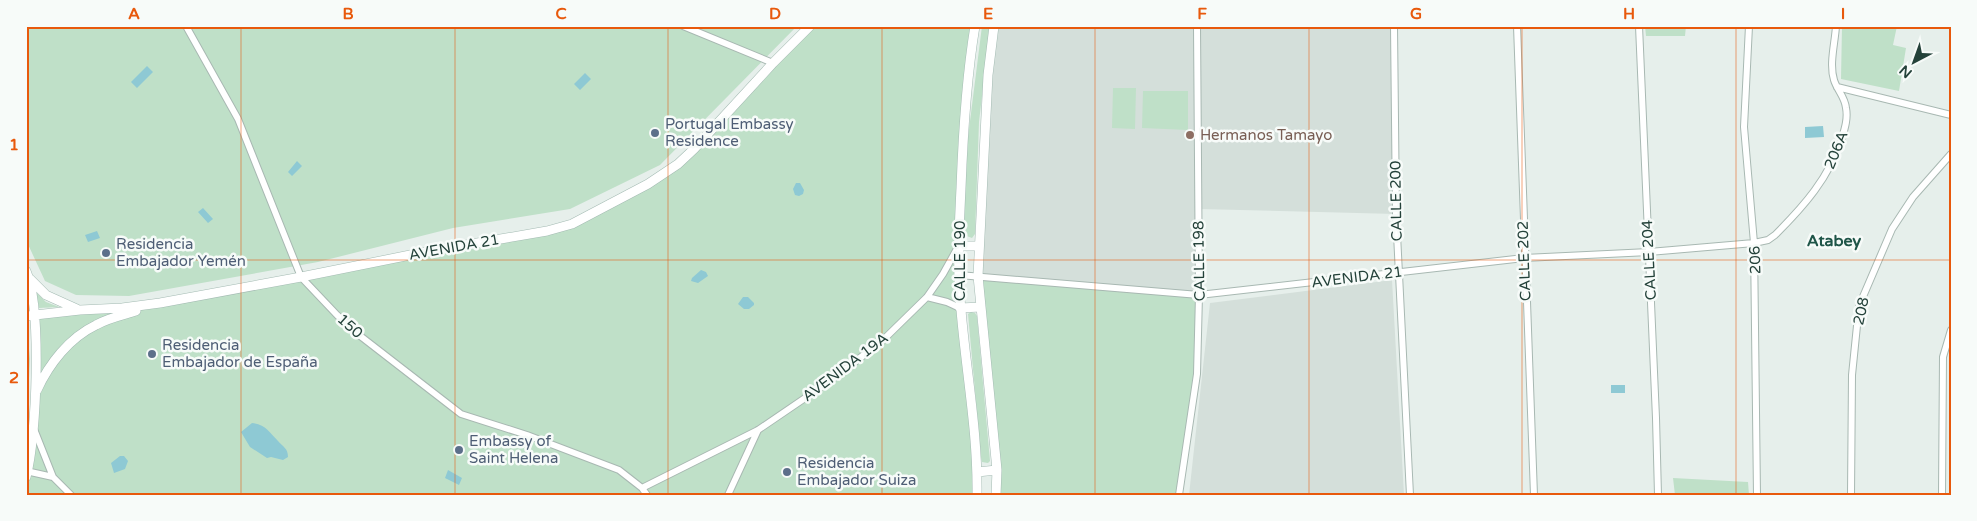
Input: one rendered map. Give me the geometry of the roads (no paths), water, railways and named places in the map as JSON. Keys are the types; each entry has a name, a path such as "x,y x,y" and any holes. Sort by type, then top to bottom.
{"main road":[{"name":"AVENIDA 21","path":"31,315 160,303 425,252 547,231 572,224 648,184 678,164 810,26"},
{"name":"CALLE 190","path":"975,26 963,123 958,246 960,308 978,472 977,495"},
{"name":"CALLE 190","path":"994,26 988,76 978,276 997,470 996,495"},
{"path":"958,246 979,246"},
{"path":"27,274 53,300 80,310"},
{"path":"27,274 35,395 27,473"},
{"path":"35,395 48,369 64,350 84,332 106,321 160,303"},
{"path":"960,308 981,307"},
{"path":"978,472 997,470"}],"street":[{"name":"150","path":"186,26 238,119 301,277 356,332 461,414 527,435 619,470 642,488 647,495"},
{"path":"683,26 773,63"},
{"name":"CALLE 198","path":"1179,495 1197,374 1200,295 1198,26"},
{"name":"CALLE 200","path":"1394,26 1398,272 1410,495"},
{"name":"CALLE 202","path":"1517,26 1534,495"},
{"name":"CALLE 204","path":"1639,26 1658,495"},
{"name":"206","path":"1749,26 1744,127 1754,243 1758,495"},
{"name":"206A","path":"1754,243 1768,240 1776,235 1812,196 1828,171 1838,150 1846,123 1847,108 1834,80 1832,68 1836,26"},
{"path":"1837,87 1951,115"},
{"name":"208","path":"1851,495 1852,375 1859,306 1892,229 1913,197 1951,154"},
{"name":"AVENIDA 21","path":"959,275 1200,295 1524,258 1649,252 1754,243"},
{"name":"AVENIDA 19A","path":"642,488 758,430 830,381 882,341 927,297 944,274 958,246"},
{"path":"927,297 947,302 960,308"},
{"path":"1942,495 1943,357 1951,330"},
{"path":"33,428 53,477 69,494"},
{"path":"728,495 758,430"},
{"path":"27,473 53,477"}],"water":[{"path":"147,66 153,72 137,88 131,82"},
{"path":"585,73 591,79 580,90 574,84"},
{"path":"1823,126 1824,137 1805,138 1805,127"},
{"path":"297,161 302,166 292,176 288,172"},
{"path":"796,183 800,183 804,190 803,194 799,196 795,195 793,189"},
{"path":"203,208 213,219 208,223 198,212"},
{"path":"97,231 100,238 88,242 85,235"},
{"path":"701,270 706,272 708,276 698,283 691,281 692,278"},
{"path":"743,297 748,297 754,305 749,309 744,309 738,304"},
{"path":"1611,385 1625,385 1625,393 1611,393"},
{"path":"252,423 267,429 285,448 288,457 283,460 267,458 250,447 241,432"},
{"path":"120,456 124,456 128,461 125,469 114,473 111,463"},
{"path":"448,470 462,478 459,485 445,478"}],"place":[{"name":"Portugal Embassy Residence","path":"655,133"},
{"name":"Hermanos Tamayo","path":"1190,135"},
{"name":"Residencia Embajador Yemén","path":"106,253"},
{"name":"Residencia Embajador de España","path":"152,354"},
{"name":"Embassy of Saint Helena","path":"459,450"},
{"name":"Residencia Embajador Suiza","path":"787,472"}],"district":[{"name":"Atabey","path":"1834,241"}]}
